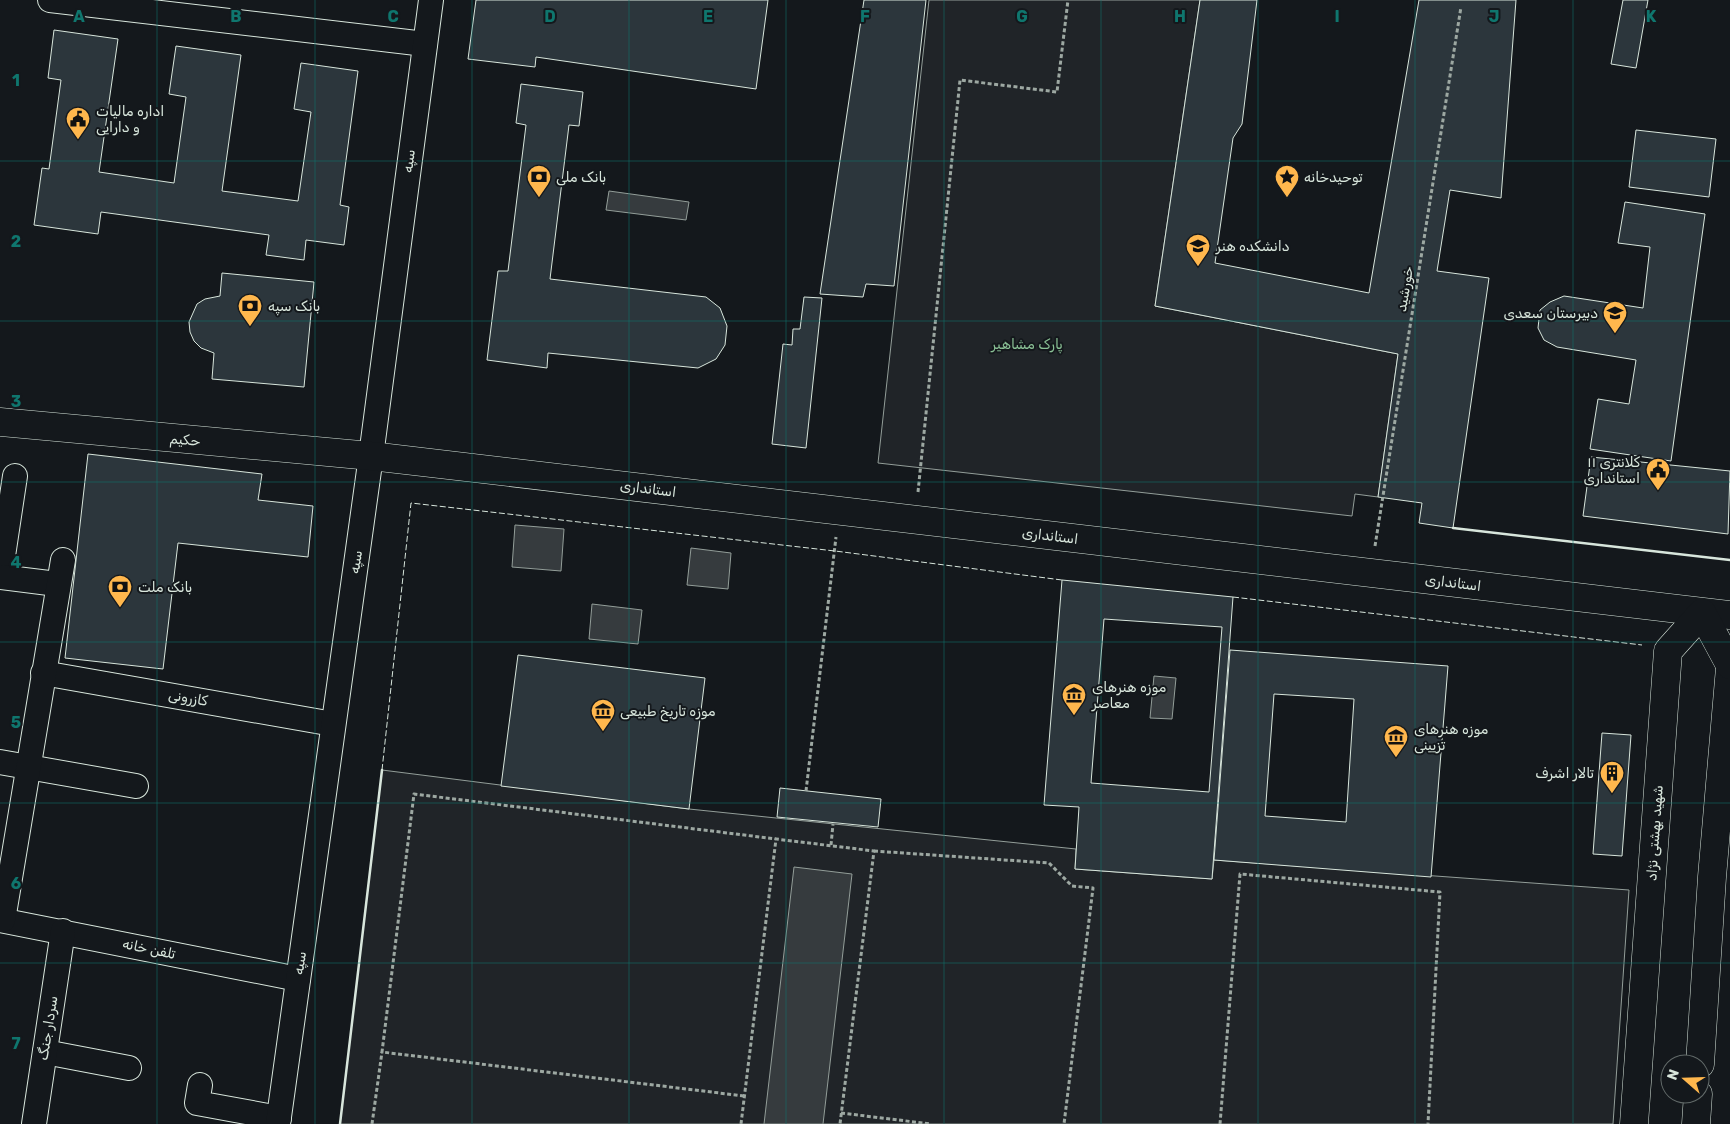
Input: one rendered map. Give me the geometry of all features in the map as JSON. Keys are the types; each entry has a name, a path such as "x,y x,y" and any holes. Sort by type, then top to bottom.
{"main road":[{"name":"حکیم","path":"0,422 371,456"},
{"name":"استانداری","path":"371,456 1730,615"},
{"path":"1701,1054 1721,877 1730,667 1702,613"},
{"name":"شهید بهشتی نژاد","path":"1634,1124 1668,650 1702,613"},
{"path":"1696,1124 1697,1104"}],"street":[{"path":"50,0 425,44"},
{"name":"سپه","path":"278,1121 371,456 431,0"},
{"path":"15,476 0,576 58,584"},
{"path":"2,920 63,560"},
{"name":"کازرونی","path":"43,673 333,724"},
{"path":"0,762 136,786"},
{"name":"تلفن خانه","path":"2,920 298,979"},
{"name":"سردار جنگ","path":"34,1124 64,931"},
{"path":"45,1052 129,1068"},
{"path":"200,1085 197,1103 278,1121"}],"path":[{"path":"914,520 960,80 1057,92 1068,0"},
{"name":"خورشید","path":"1370,574 1461,7"},
{"path":"806,791 839,512"},
{"path":"372,1124 414,794 874,851 1049,863 1072,886 1093,888 1064,1124"},
{"path":"831,845 834,824"},
{"path":"741,1124 776,839"},
{"path":"840,1124 874,851"},
{"path":"1220,1124 1240,874 1440,892 1428,1124"},
{"path":"382,1052 744,1096"},
{"path":"841,1113 931,1124"}],"green space":[{"name":"پارک مشاهیر","path":"929,0 1200,0 1155,306 1398,354 1378,497 1355,494 1352,516 878,463"},
{"path":"382,770 689,809 1076,849 1075,869 1212,879 1214,860 1629,890 1613,1124 340,1124"}],"shaded area":[{"path":"609,191 689,202 686,220 606,210"},
{"path":"515,525 564,529 561,571 512,567"},
{"path":"691,548 731,553 728,589 687,585"},
{"path":"592,604 642,610 638,644 589,639"},
{"path":"1154,676 1176,678 1172,719 1150,718"},
{"path":"794,867 852,874 823,1124 764,1124"}],"building":[{"path":"476,0 768,0 756,89 536,57 535,67 468,59"},
{"path":"864,0 926,0 894,286 866,284 863,297 820,294"},
{"name":"دانشکده هنر","path":"1200,0 1257,0 1242,124 1233,138 1215,263 1369,293 1419,0 1516,0 1501,198 1450,190 1437,271 1489,278 1453,528 1419,523 1422,503 1378,497 1398,354 1155,306"},
{"path":"1623,0 1648,0 1636,68 1611,64"},
{"name":"اداره مالیات و دارایی","path":"54,30 118,39 99,172 174,183 186,97 169,94 176,46 241,55 222,191 298,201 311,112 294,109 301,63 358,71 340,205 349,207 344,245 306,240 304,260 266,255 269,235 101,212 98,234 34,225 42,168 49,169 61,80 48,78"},
{"name":"بانک ملی","path":"521,84 583,92 579,126 569,125 550,279 706,297 720,308 727,326 725,345 716,359 698,368 548,353 547,368 487,360 498,271 508,271 526,125 516,123"},
{"path":"1636,130 1716,139 1709,197 1629,187"},
{"name":"دبیرستان سعدی","path":"1625,202 1705,214 1671,461 1590,449 1598,399 1629,404 1636,360 1557,347 1544,340 1538,328 1540,310 1550,302 1564,296 1643,308 1650,247 1618,243"},
{"name":"بانک سپه","path":"222,273 314,282 304,387 212,379 214,353 201,348 194,341 190,332 189,322 197,304 205,299 220,296"},
{"path":"804,297 822,298 806,448 772,444 783,344 792,345 793,329 800,329"},
{"name":"بانک ملت","path":"88,454 262,474 258,500 313,506 308,557 178,543 163,669 65,658"},
{"name":"کلانتری ۱۱ استانداری","path":"1591,457 1730,471 1728,534 1583,516"},
{"name":"موزه هنرهای معاصر","path":"1062,580 1233,597 1212,879 1075,869 1079,807 1044,805","holes":["1104,619 1222,627 1209,792 1091,783"]},
{"name":"موزه هنرهای تزیینی","path":"1230,650 1448,666 1431,877 1214,860","holes":["1274,694 1354,699 1346,822 1265,816"]},
{"name":"موزه تاریخ طبیعی","path":"518,655 705,678 689,809 501,786"},
{"name":"تالار اشرف","path":"1602,733 1631,735 1622,856 1593,854"},
{"path":"780,788 881,799 878,827 777,817"}],"fence":[{"path":"382,770 411,503 835,551 1062,580"},
{"path":"1233,597 1642,645"}],"wall":[{"path":"1453,528 1730,560"},
{"path":"340,1124 382,770"}],"place":[{"name":"اداره مالیات و دارایی","path":"78,140"},
{"name":"بانک ملی","path":"539,198"},
{"name":"توحیدخانه","path":"1287,198"},
{"name":"دانشکده هنر","path":"1198,267"},
{"name":"بانک سپه","path":"250,327"},
{"name":"دبیرستان سعدی","path":"1615,334"},
{"name":"کلانتری ۱۱ استانداری","path":"1658,491"},
{"name":"بانک ملت","path":"120,608"},
{"name":"موزه هنرهای معاصر","path":"1074,716"},
{"name":"موزه تاریخ طبیعی","path":"603,732"},
{"name":"موزه هنرهای تزیینی","path":"1396,758"},
{"name":"تالار اشرف","path":"1612,794"}]}
